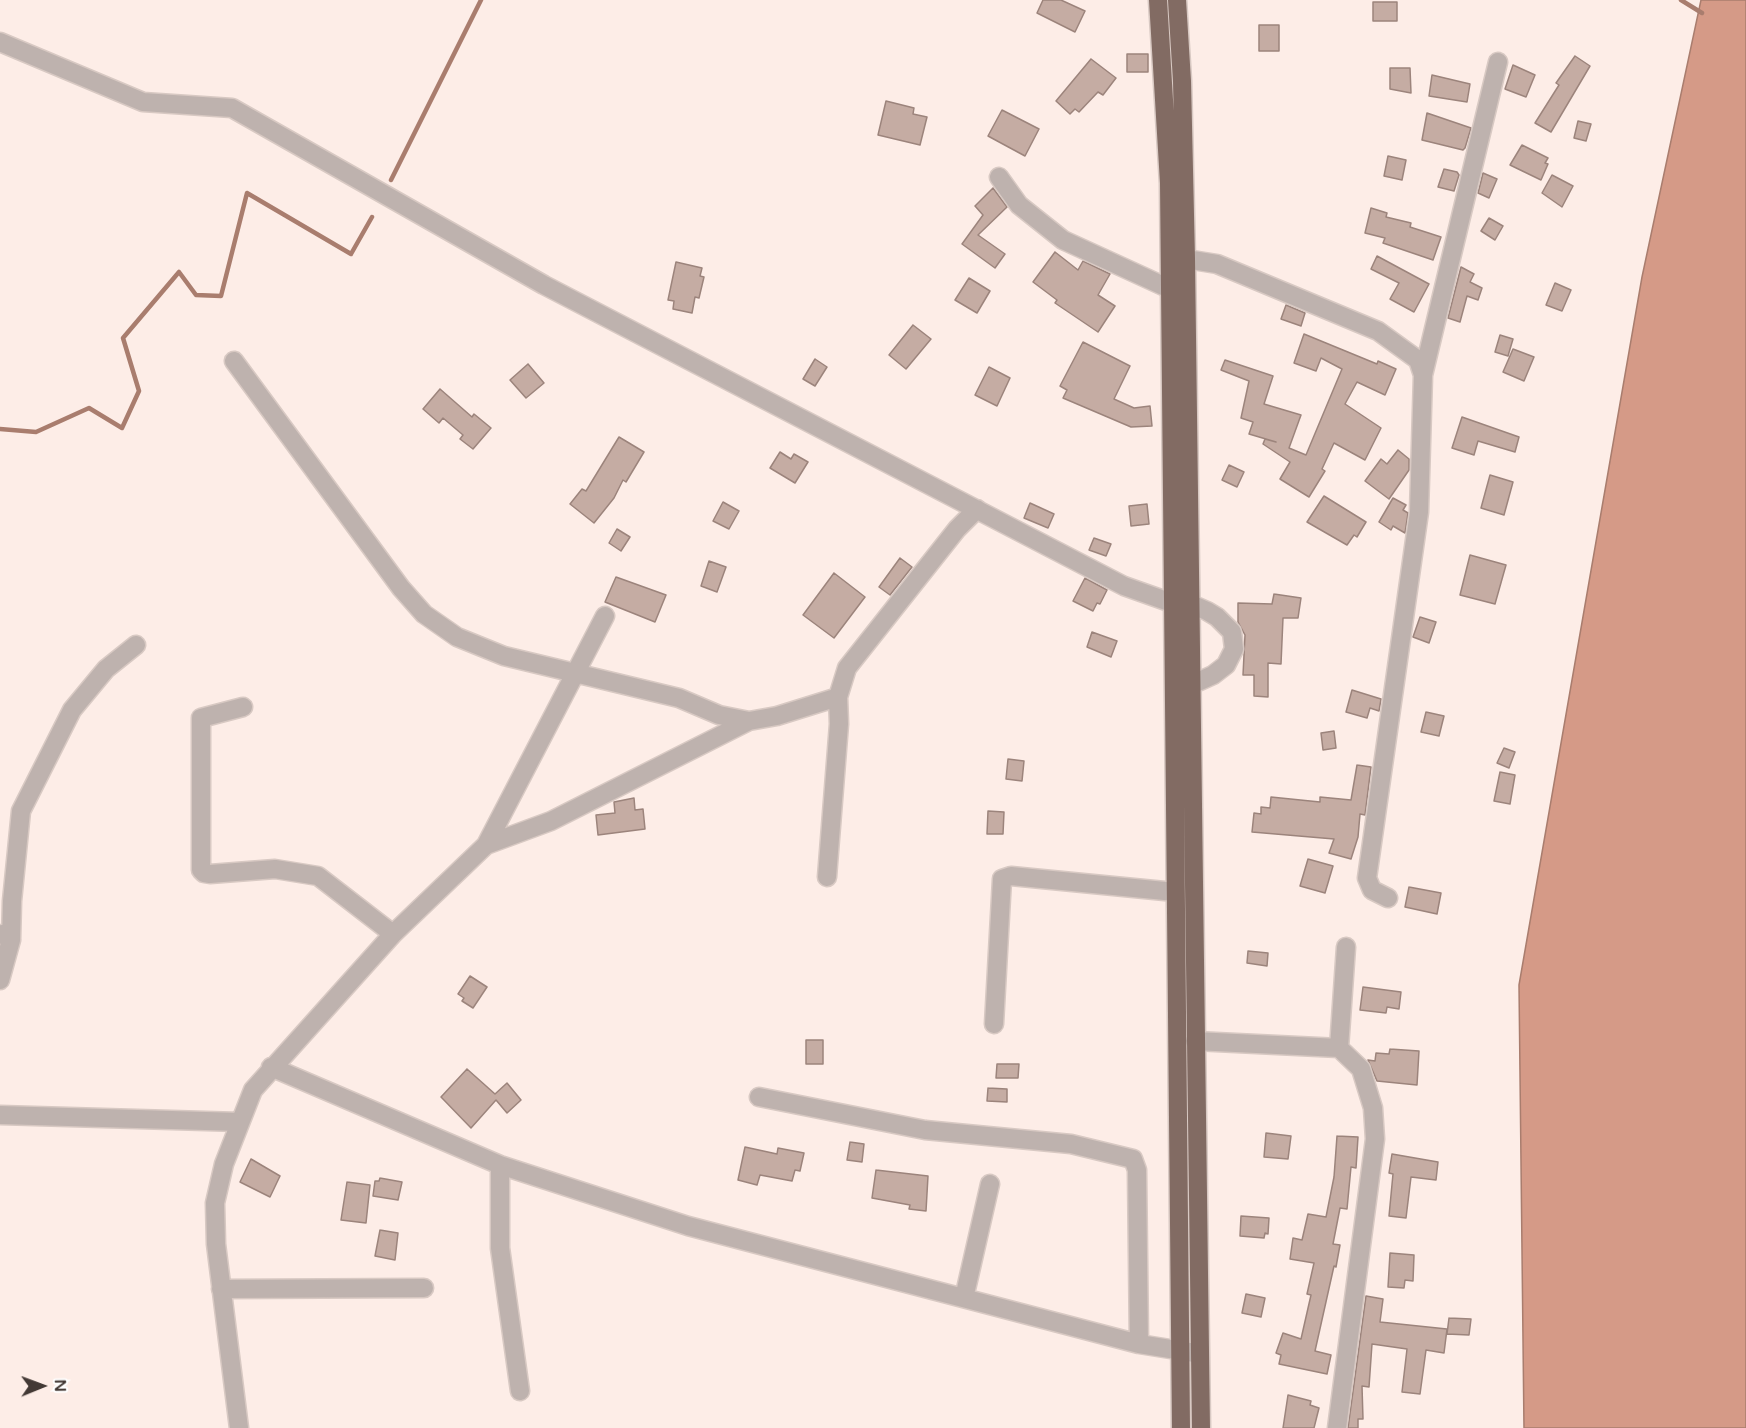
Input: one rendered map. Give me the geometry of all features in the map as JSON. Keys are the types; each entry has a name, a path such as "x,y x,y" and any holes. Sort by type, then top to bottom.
{"highway":[{"path":"1158,0 1169,183 1181,1428"},
{"path":"1177,0 1182,81 1186,259 1201,1428"}],"street":[{"path":"0,42 143,102 232,108 544,285 1124,586 1172,603 1191,604 1217,617 1233,632 1234,649 1226,664 1213,675 1191,685"},
{"path":"1388,898 1372,891 1367,879 1419,512 1423,375 1498,62"},
{"path":"999,177 1019,205 1063,240 1170,289"},
{"path":"1186,259 1217,264 1378,331 1418,360 1423,375"},
{"path":"234,361 401,588 424,614 457,637 504,656 679,698 719,715 749,721"},
{"path":"827,877 839,724 838,698 848,668 957,529 977,509"},
{"path":"239,1428 221,1289 215,1203 224,1164 253,1090 271,1067 393,934 486,844 605,616"},
{"path":"0,980 12,901 21,811 72,710 106,669 136,645"},
{"path":"486,844 551,821 749,721 777,716 838,698"},
{"path":"243,707 201,718 201,870 210,873 275,869 318,876 393,934"},
{"path":"994,1024 1002,879 1011,876 1175,892"},
{"path":"1339,1048 1346,947"},
{"path":"1195,1041 1339,1048 1361,1069 1373,1108 1375,1139 1337,1428"},
{"path":"271,1067 500,1165 688,1226 1139,1344 1200,1353"},
{"path":"759,1097 926,1130 1071,1144 1133,1159 1137,1170 1139,1344"},
{"path":"0,1115 240,1122"},
{"path":"500,1165 500,1248 520,1391"},
{"path":"964,1298 990,1184"},
{"path":"221,1289 424,1288"}],"shaded area":[{"path":"1701,0 1746,0 1746,1428 1524,1428 1519,985 1642,277"}],"building":[{"path":"1043,0 1061,0 1085,11 1075,32 1037,13"},
{"path":"1373,2 1397,2 1397,21 1373,21"},
{"path":"1259,25 1279,25 1279,51 1259,51"},
{"path":"1127,54 1148,54 1148,72 1127,72"},
{"path":"1575,56 1590,66 1551,132 1535,123 1559,85 1556,83"},
{"path":"1091,59 1116,78 1103,95 1098,92 1079,112 1075,109 1070,114 1056,101"},
{"path":"1513,65 1535,75 1526,97 1505,89"},
{"path":"1390,68 1410,68 1411,93 1390,89"},
{"path":"1432,75 1470,84 1467,102 1429,96"},
{"path":"886,101 914,108 913,114 927,117 920,145 878,135"},
{"path":"1002,110 1039,129 1025,156 988,136"},
{"path":"1427,113 1471,128 1465,148 1463,150 1422,140"},
{"path":"1578,121 1591,124 1586,141 1574,138"},
{"path":"1522,145 1548,158 1545,163 1548,164 1541,180 1510,165"},
{"path":"1388,156 1406,160 1402,180 1384,176"},
{"path":"1444,169 1457,172 1459,175 1454,191 1438,187"},
{"path":"1483,173 1497,179 1489,198 1478,193"},
{"path":"1552,175 1573,186 1562,207 1542,193"},
{"path":"993,188 1007,207 978,235 1005,254 995,268 962,244 983,215 975,206"},
{"path":"1371,208 1387,213 1386,217 1411,223 1410,227 1441,237 1433,260 1383,243 1385,238 1365,233"},
{"path":"1489,218 1503,226 1495,240 1481,231"},
{"path":"1055,252 1078,270 1083,261 1110,274 1098,295 1115,306 1098,332 1055,303 1057,300 1033,282"},
{"path":"1377,256 1429,284 1414,312 1390,299 1399,283 1371,269"},
{"path":"676,262 702,268 700,276 704,277 699,298 695,297 692,313 673,309 674,301 668,300"},
{"path":"1461,267 1474,274 1470,282 1482,288 1478,300 1467,296 1460,322 1448,318"},
{"path":"969,278 990,291 977,313 955,300"},
{"path":"1555,283 1571,290 1562,311 1546,305"},
{"path":"1286,305 1305,313 1301,326 1281,319"},
{"path":"913,325 931,339 906,369 889,355"},
{"path":"1304,334 1377,364 1378,361 1396,369 1385,395 1357,382 1345,404 1381,428 1365,460 1334,443 1322,469 1325,471 1309,497 1280,479 1290,462 1263,444 1265,439 1276,442 1249,434 1253,422 1241,418 1249,381 1221,370 1225,360 1273,376 1264,404 1301,415 1289,448 1306,455 1342,369 1321,358 1316,371 1294,363"},
{"path":"1500,335 1513,339 1508,356 1495,352"},
{"path":"1083,342 1130,366 1114,399 1134,408 1150,406 1152,426 1131,427 1063,398 1067,390 1060,386"},
{"path":"1513,349 1534,357 1524,381 1503,372"},
{"path":"815,359 827,367 815,386 803,379"},
{"path":"528,364 544,383 526,398 510,380"},
{"path":"989,367 1010,378 997,406 975,395"},
{"path":"440,389 472,417 474,414 491,428 473,449 460,439 463,435 443,418 439,423 423,409"},
{"path":"1462,417 1519,437 1515,452 1478,441 1474,455 1452,448"},
{"path":"619,437 644,452 626,482 623,480 614,498 594,523 570,504 582,489 586,491"},
{"path":"1398,450 1409,459 1409,470 1389,499 1365,481 1381,459 1387,464"},
{"path":"780,452 791,459 794,454 808,462 795,483 770,468"},
{"path":"1229,465 1244,472 1237,487 1222,480"},
{"path":"1490,475 1513,482 1504,515 1481,508"},
{"path":"1324,496 1366,522 1357,537 1354,535 1347,545 1307,522"},
{"path":"1393,498 1406,505 1403,510 1408,513 1405,533 1393,526 1391,530 1379,522"},
{"path":"723,502 739,511 729,529 713,521"},
{"path":"1030,503 1054,514 1048,528 1024,518"},
{"path":"1147,504 1149,524 1131,526 1129,506"},
{"path":"617,529 630,537 621,551 609,543"},
{"path":"1094,538 1111,544 1106,556 1089,550"},
{"path":"1470,555 1506,565 1495,604 1460,595"},
{"path":"900,558 912,567 890,595 879,587"},
{"path":"709,561 726,567 717,592 701,586"},
{"path":"834,573 865,597 834,638 803,615"},
{"path":"616,577 666,595 655,622 605,602"},
{"path":"1085,578 1107,590 1100,604 1097,603 1093,611 1073,601"},
{"path":"1274,594 1301,598 1298,618 1283,618 1281,664 1268,663 1268,697 1254,696 1254,675 1243,675 1245,635 1238,622 1238,603 1272,604"},
{"path":"1420,617 1436,622 1429,643 1413,637"},
{"path":"1092,632 1117,641 1111,657 1087,647"},
{"path":"1352,690 1381,699 1379,711 1370,708 1367,718 1346,712"},
{"path":"1426,712 1444,716 1439,736 1421,732"},
{"path":"1334,731 1336,748 1323,750 1321,733"},
{"path":"1504,748 1515,752 1509,768 1497,763"},
{"path":"1008,759 1024,761 1022,781 1006,779"},
{"path":"1357,765 1371,767 1365,815 1360,814 1358,837 1351,859 1329,853 1334,839 1252,832 1254,813 1261,814 1261,807 1270,808 1271,797 1320,802 1320,797 1351,800"},
{"path":"1500,772 1515,775 1510,804 1494,801"},
{"path":"634,798 635,810 643,809 645,829 598,835 596,815 615,813 614,802"},
{"path":"988,811 1004,812 1003,834 987,834"},
{"path":"1308,859 1333,866 1325,893 1300,886"},
{"path":"1409,887 1441,893 1437,914 1405,907"},
{"path":"1248,951 1268,953 1267,966 1247,963"},
{"path":"470,976 487,987 473,1008 462,1001 464,998 458,994"},
{"path":"1363,987 1401,992 1399,1009 1387,1007 1386,1013 1360,1010"},
{"path":"806,1040 823,1040 823,1064 806,1064"},
{"path":"1390,1049 1419,1051 1417,1085 1377,1081 1368,1060 1375,1061 1376,1053 1389,1054"},
{"path":"997,1064 1019,1064 1018,1078 996,1078"},
{"path":"467,1069 495,1094 507,1083 521,1100 507,1113 496,1100 471,1128 441,1097"},
{"path":"988,1088 1007,1089 1007,1102 987,1101"},
{"path":"1266,1133 1291,1136 1288,1159 1264,1157"},
{"path":"1337,1136 1358,1137 1356,1168 1351,1167 1347,1209 1340,1208 1333,1244 1340,1245 1315,1351 1331,1355 1327,1374 1279,1364 1281,1355 1276,1353 1283,1333 1301,1339 1311,1295 1307,1294 1314,1263 1290,1259 1293,1238 1302,1240 1308,1214 1326,1217 1334,1177"},
{"path":"850,1142 864,1144 862,1162 847,1160"},
{"path":"745,1147 777,1154 778,1148 804,1153 800,1171 795,1170 792,1181 760,1175 757,1185 738,1180"},
{"path":"1392,1154 1438,1162 1436,1180 1411,1177 1406,1218 1389,1216 1393,1174 1389,1173"},
{"path":"251,1159 280,1176 270,1197 240,1182"},
{"path":"876,1170 928,1176 926,1211 909,1209 910,1205 872,1198"},
{"path":"380,1178 402,1182 398,1200 373,1196 375,1181 379,1181"},
{"path":"347,1182 370,1185 366,1223 341,1220"},
{"path":"1241,1216 1269,1218 1268,1234 1265,1233 1264,1238 1240,1236"},
{"path":"380,1230 398,1233 395,1260 375,1256"},
{"path":"1390,1253 1414,1255 1413,1281 1405,1280 1404,1288 1388,1287"},
{"path":"1246,1294 1265,1298 1261,1317 1242,1313"},
{"path":"1366,1296 1383,1299 1380,1322 1447,1329 1444,1353 1426,1350 1420,1394 1402,1392 1407,1349 1372,1344 1369,1387 1362,1386 1363,1419 1358,1419 1358,1428 1348,1428"},
{"path":"1449,1318 1471,1319 1469,1335 1447,1334"},
{"path":"1288,1395 1311,1401 1310,1405 1319,1408 1314,1428 1283,1428"}],"waterway":[{"path":"391,180 481,0"},
{"path":"1681,0 1702,13"},
{"path":"0,429 36,432 89,408 122,428 139,391 123,338 179,272 196,295 221,296 247,193 351,254 372,217"}]}
